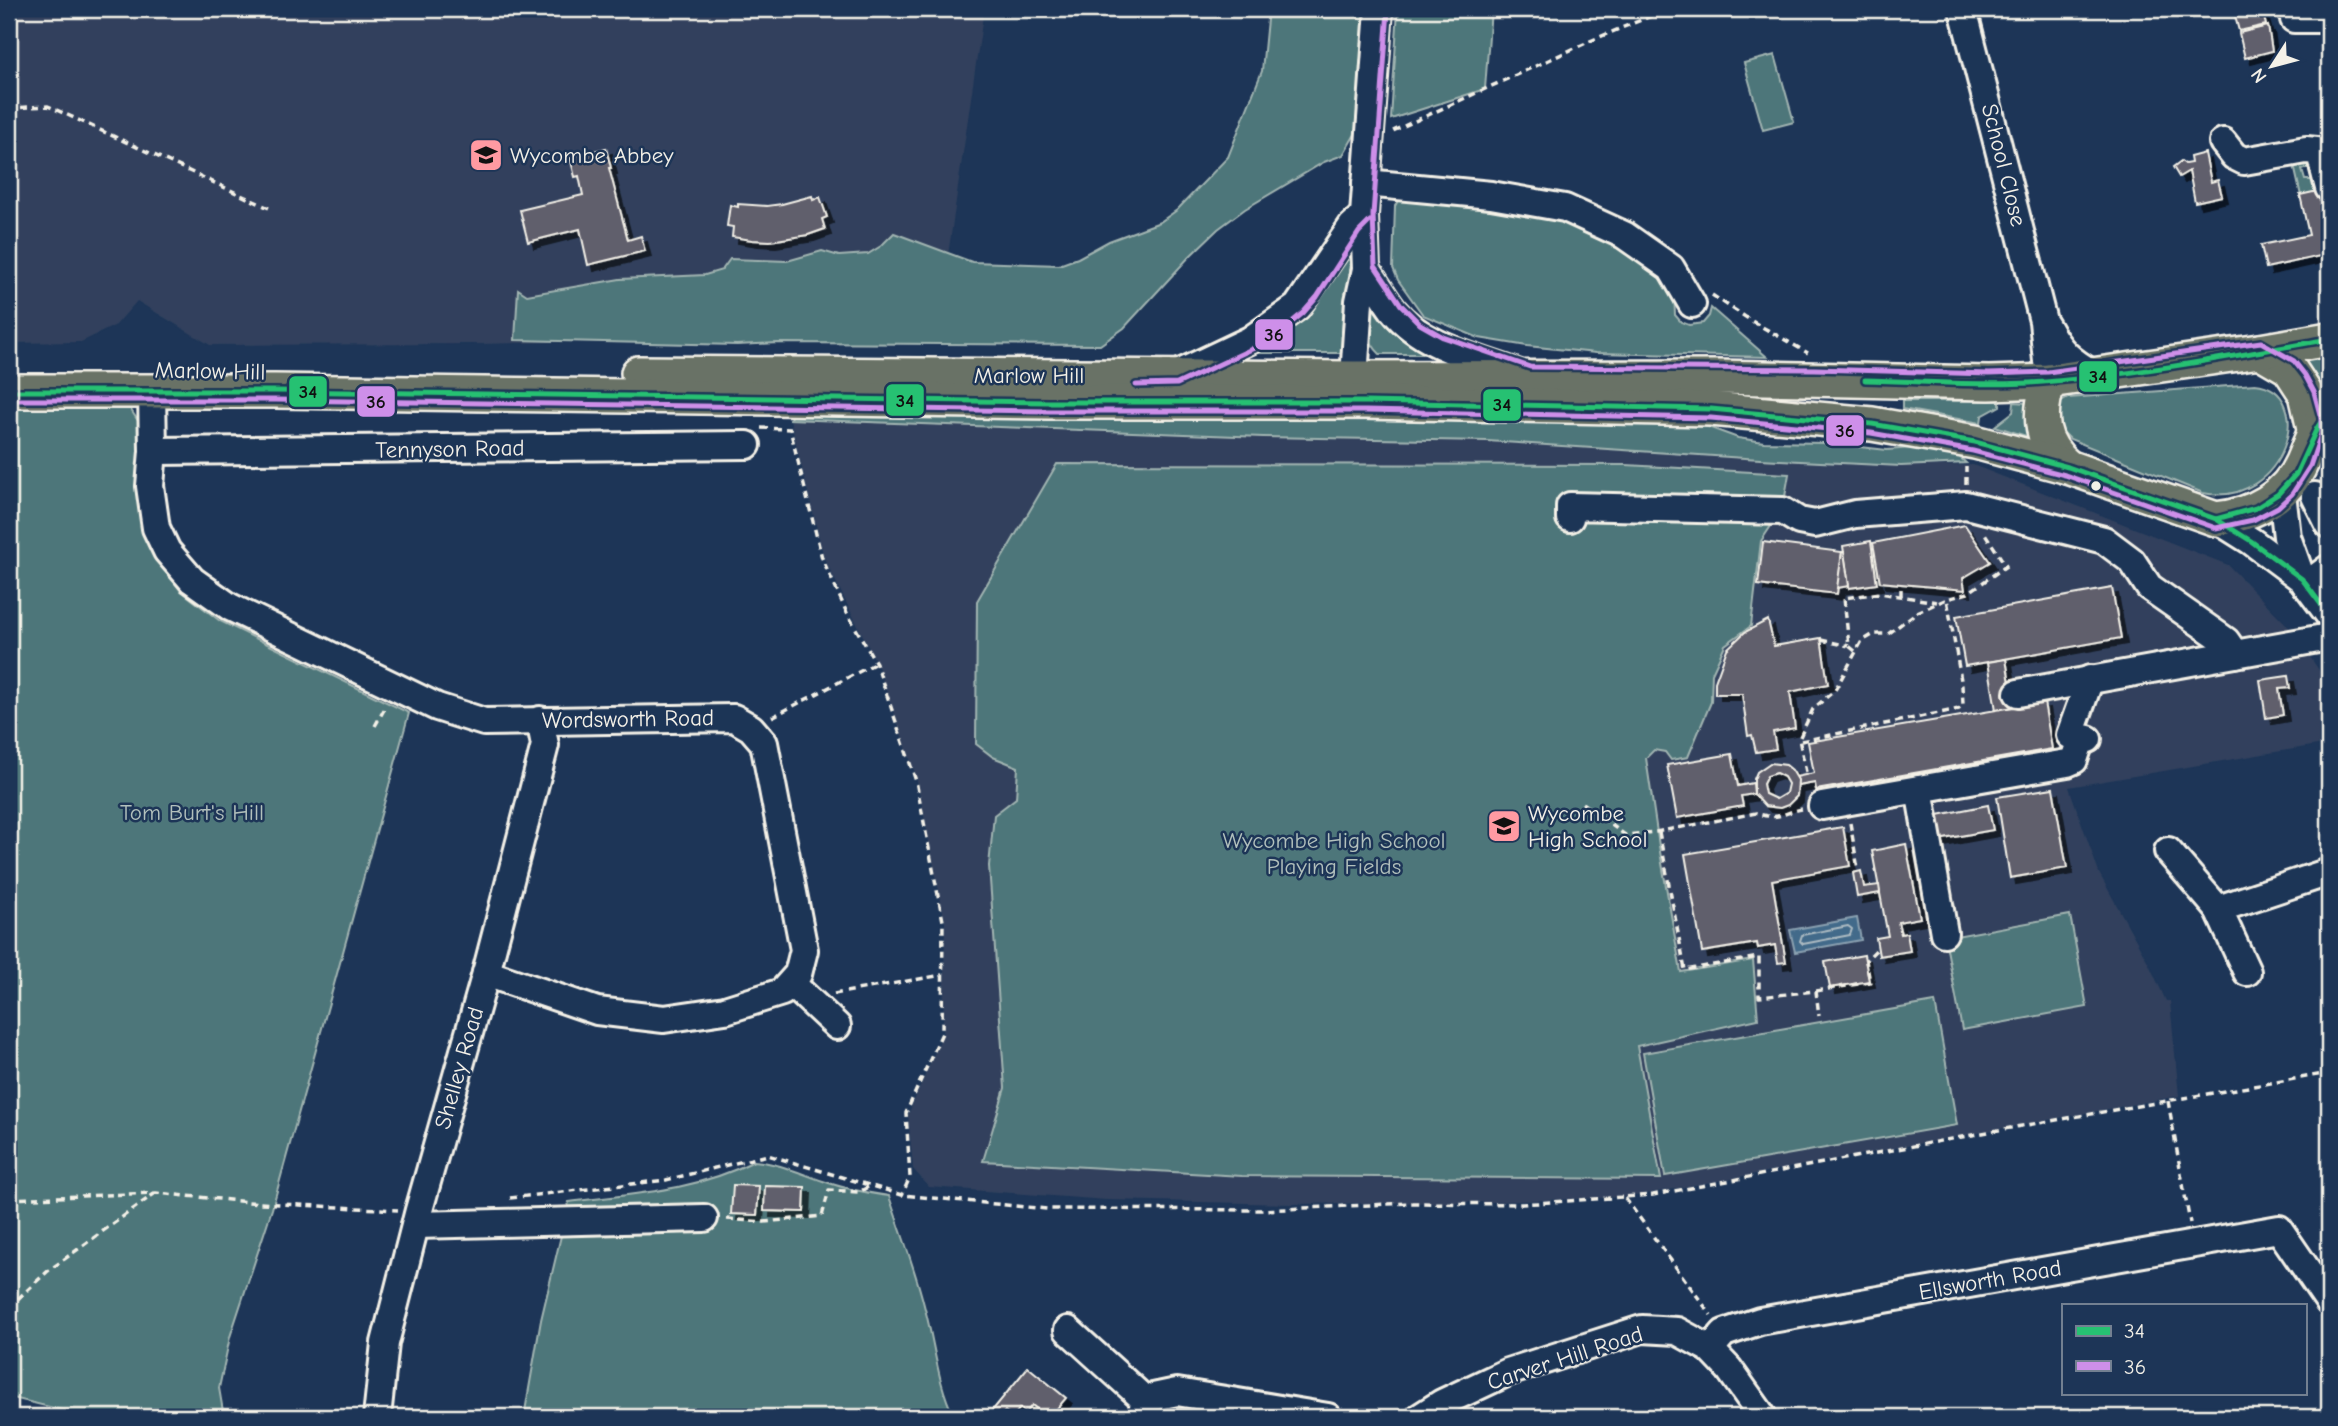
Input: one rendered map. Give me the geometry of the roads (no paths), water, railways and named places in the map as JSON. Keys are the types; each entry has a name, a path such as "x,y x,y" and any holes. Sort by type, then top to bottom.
{"main road":[{"name":"Marlow Hill","path":"9,391 275,391 1049,402 1360,390 1528,376 1989,383 2049,381 2329,339"},
{"path":"2216,519 2238,517 2253,511 2281,493 2301,465 2322,419 2289,368 2260,351"},
{"name":"Marlow Hill","path":"9,369 1174,376 1360,390 1711,409 1872,424 1975,442 2068,467 2216,519"},
{"path":"2049,381 2043,398 2042,413 2046,441 2054,455 2068,467"}],"street":[{"path":"1360,390 1359,301 1366,269 1364,215 1379,9"},
{"name":"School Close","path":"1964,9 2043,321 2049,381"},
{"path":"2294,19 2329,19"},
{"path":"2223,142 2234,156 2244,161 2306,150 2316,151 2321,156 2320,177"},
{"path":"1366,183 1491,195 1565,208 1624,235 1671,268 1698,297"},
{"path":"1174,376 1250,340 1297,307 1352,226 1364,215"},
{"path":"1366,269 1394,312 1415,331 1439,345 1528,376"},
{"name":"School Close","path":"2043,321 2060,351 2095,375"},
{"name":"Wordsworth Road","path":"152,393 153,452 150,486 156,528 167,551 192,580 230,607 437,707 484,722 734,718 751,728 764,743 768,758 804,950 799,991"},
{"name":"Tennyson Road","path":"153,452 747,445"},
{"path":"2281,493 2287,537 2304,582"},
{"path":"2315,496 2329,524"},
{"path":"1570,518 1570,506 1783,511 1799,521 1815,524 1855,514 1966,505 2104,540 2132,561 2149,587 2226,640 2235,654"},
{"path":"2216,519 2251,541 2304,582 2329,615"},
{"path":"2304,582 2329,568"},
{"path":"2018,693 2090,679 2198,669 2235,654 2329,637"},
{"path":"1826,805 2074,760 2090,679"},
{"name":"Shelley Road","path":"377,1417 385,1343 545,745 540,720"},
{"path":"1919,789 1944,933"},
{"path":"2168,851 2218,909 2247,972"},
{"path":"2218,909 2329,872"},
{"path":"486,973 597,1011 664,1018 725,1010 782,992 799,991 837,1026"},
{"path":"417,1217 704,1218"},
{"name":"Ellsworth Road","path":"1717,1341 1760,1321 2279,1229 2329,1302"},
{"name":"Carver Hill Road","path":"1420,1417 1508,1372 1642,1329 1677,1331 1717,1341 1729,1368 1763,1417"},
{"path":"1068,1330 1143,1408 1177,1392 1328,1417"}],"water":[{"path":"1857,918 1861,940 1795,952 1790,930"}],"place":[{"name":"Wycombe Abbey","path":"486,155"},
{"name":"Wycombe High School","path":"1504,826"}],"park label":[{"name":"Tom Burt's Hill","path":"192,812"},
{"name":"Wycombe High School Playing Fields","path":"1334,853"}]}
